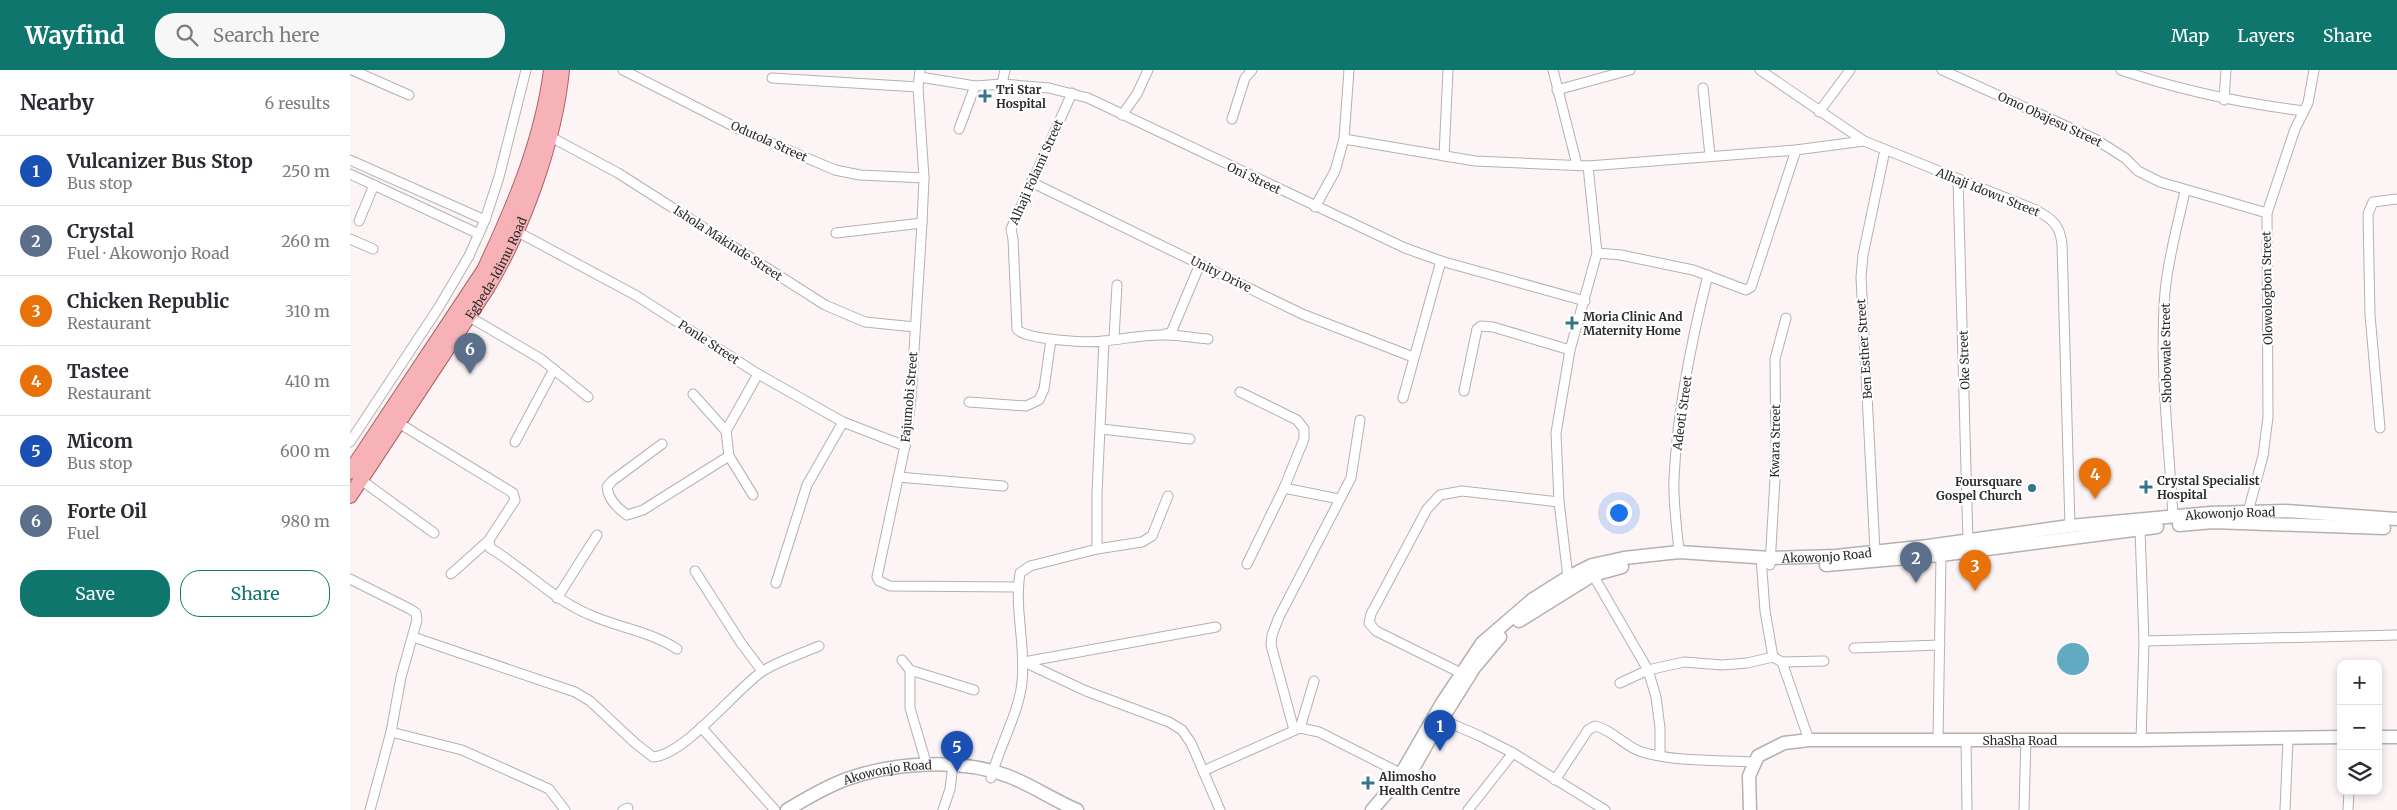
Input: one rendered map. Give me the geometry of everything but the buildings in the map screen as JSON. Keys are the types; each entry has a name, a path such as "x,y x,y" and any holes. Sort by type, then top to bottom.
{"main road":[{"name":"Egbeda-Idimu Road","path":"350,496 356,476 484,270 499,239 535,146 544,112 551,70"},
{"name":"Egbeda-Idimu Road","path":"392,420 468,316 507,255 537,175 559,102 562,70"},
{"name":"Akowonjo Road","path":"1376,810 1474,668 1506,631 1527,614 1593,575 1633,565 1680,560 1850,564 1942,555 1981,544 2070,526 2173,517 2256,516 2397,520"},
{"name":"Akowonjo Road","path":"1376,810 1408,780 1432,735 1461,673 1482,643 1533,599 1568,577 1592,565 1624,558 1679,552 1766,561 1836,556 1968,541 1981,544 2140,530 2256,516 2397,527"},
{"name":"ShaSha Road","path":"1754,762 1758,756 1773,747 1784,743 1809,740 2141,740 2337,737"},
{"path":"2382,737 2397,737"},
{"path":"1750,810 1749,776 1754,762"},
{"name":"Akowonjo Road","path":"787,810 844,780 869,773 927,766 992,775 1023,783 1077,810"},
{"name":"Akowonjo Road","path":"800,810 810,804 868,781 903,774 953,769"},
{"name":"Akowonjo Road","path":"992,775 1060,810"}],"street":[{"path":"352,70 409,95"},
{"path":"350,442 439,307 469,256 486,220 517,111 526,70"},
{"name":"Odutola Street","path":"623,70 741,130 835,170 860,175 924,178"},
{"path":"1002,84 1005,70"},
{"path":"1122,115 1137,94 1148,70"},
{"path":"1232,119 1245,78 1252,70"},
{"path":"1315,207 1335,171 1344,139 1349,70"},
{"path":"1444,156 1448,70"},
{"path":"1553,70 1578,165"},
{"path":"1557,90 1630,70"},
{"name":"Alhaji Idowu Street","path":"1760,70 1864,141 2036,210 2054,222 2059,228 2062,244 2070,526"},
{"path":"1819,112 1850,70"},
{"name":"Omo Obajesu Street","path":"1942,70 2095,139 2125,158 2148,177 2185,191 2267,213"},
{"path":"2120,70 2167,86 2224,100 2304,110"},
{"path":"2224,100 2226,70"},
{"name":"Olowologbon Street","path":"2256,516 2268,416 2267,213 2283,162 2311,94 2314,70"},
{"name":"Fajumobi Street","path":"920,73 918,87 924,178 911,398 905,446 876,577 879,581 890,586 1018,587"},
{"name":"Oni Street","path":"920,73 975,86 1002,84 1049,88 1088,98 1405,248 1585,301"},
{"path":"772,78 918,87"},
{"path":"959,129 975,86"},
{"path":"1703,88 1710,156"},
{"name":"Alhaji Folami Street","path":"1072,93 1011,229 1017,329 1019,333 1052,339 1104,341 1114,338 1165,334 1208,339"},
{"name":"Ishola Makinde Street","path":"548,136 618,173 824,305 865,322 915,327"},
{"path":"1344,139 1444,156 1505,163 1588,166 1796,150 1864,141"},
{"path":"1597,253 1621,255 1693,270 1746,290 1751,287 1796,150"},
{"name":"Ben Esther Street","path":"1875,551 1861,277 1863,255 1885,150"},
{"path":"350,160 486,220"},
{"path":"1568,577 1559,502 1556,433 1570,350 1597,253 1588,166"},
{"path":"350,174 479,234"},
{"name":"Oke Street","path":"1958,180 1968,541"},
{"name":"Unity Drive","path":"1032,182 1302,314 1413,357"},
{"path":"359,221 374,185"},
{"name":"Shobowale Street","path":"2173,517 2166,398 2164,305 2168,274 2185,191"},
{"path":"2380,428 2370,315 2368,214 2373,202 2397,198"},
{"path":"836,233 922,223"},
{"name":"Ponle Street","path":"516,231 637,296 758,374 843,422 905,446"},
{"path":"350,239 373,249"},
{"path":"1403,398 1441,260"},
{"path":"1165,334 1171,333 1200,264"},
{"name":"Adeoti Street","path":"1679,552 1674,480 1690,356 1708,275"},
{"path":"1114,338 1117,285"},
{"path":"468,316 541,359 588,397"},
{"name":"Kwara Street","path":"1773,657 1765,611 1766,561 1776,462 1775,359 1786,318"},
{"path":"1464,391 1477,329 1481,326 1493,327 1570,350"},
{"path":"969,402 1026,406 1039,400 1044,389 1052,339"},
{"path":"1097,549 1097,493 1104,341"},
{"path":"515,442 554,369"},
{"path":"726,431 758,374"},
{"path":"1240,392 1297,420 1304,429 1304,439 1284,488 1247,564"},
{"path":"693,394 726,431 729,456 753,495"},
{"path":"373,408 513,493 515,500 489,540 451,574"},
{"path":"1297,729 1271,645 1272,635 1279,617 1351,478 1360,420"},
{"path":"776,583 807,485 843,422"},
{"path":"1101,429 1190,438"},
{"path":"662,444 612,481 607,487 608,494 619,510 626,515 643,510 729,456"},
{"path":"356,476 434,532"},
{"path":"898,477 1003,486"},
{"path":"1284,488 1339,499"},
{"path":"1461,673 1376,630 1369,623 1371,614 1427,509 1440,496 1462,491 1559,502"},
{"path":"992,775 1022,685 1024,662 1018,587 1020,573 1030,566 1097,549 1142,542 1152,536 1168,496"},
{"path":"2140,530 2144,641 2141,740"},
{"path":"557,598 597,535"},
{"path":"489,540 490,548 557,598 589,615 661,639 677,649"},
{"path":"1938,740 1942,555"},
{"path":"696,571 762,671"},
{"path":"1593,575 1648,670 1656,697 1660,728 1660,755"},
{"path":"350,580 416,613 417,620 401,677 391,732 370,810"},
{"path":"1024,662 1216,627"},
{"path":"2144,641 2397,635"},
{"path":"413,637 575,692 590,701 635,744 653,757 669,753 701,727 762,671 819,646"},
{"path":"1854,648 1940,645"},
{"path":"1620,683 1648,670 1684,662 1722,665 1747,663 1773,657 1782,662 1824,661"},
{"path":"902,660 910,670 974,690"},
{"path":"1024,662 1086,691 1169,722 1182,730 1191,743 1220,810"},
{"path":"1782,662 1809,740"},
{"path":"910,670 910,708 927,766"},
{"path":"1297,729 1314,682"},
{"path":"1439,718 1513,753 1605,810"},
{"path":"1555,780 1588,730 1595,726 1602,728 1641,752 1701,760 1754,762"},
{"path":"701,727 775,810"},
{"path":"1203,771 1297,729 1319,732 1402,774"},
{"path":"391,732 462,750 550,789 565,810"},
{"path":"1966,739 1967,810"},
{"path":"2024,810 2026,739"},
{"path":"2285,810 2288,739"},
{"path":"1468,810 1513,753"},
{"path":"943,810 953,769"},
{"path":"2348,810 2349,795"}],"water":[{"path":"2073,643 2079,644 2084,648 2088,653 2088,665 2084,670 2079,674 2073,675 2067,674 2062,670 2058,665 2057,659 2058,653 2062,648 2067,644"}],"place":[{"name":"Tri Star Hospital","path":"985,96"},
{"name":"Moria Clinic And Maternity Home","path":"1572,323"},
{"name":"Forte Oil","path":"470,374"},
{"name":"Crystal Specialist Hospital","path":"2146,487"},
{"name":"Foursquare Gospel Church","path":"2032,488"},
{"name":"Tastee","path":"2095,499"},
{"name":"Crystal","path":"1916,583"},
{"name":"Chicken Republic","path":"1975,591"},
{"name":"Vulcanizer Bus Stop","path":"1440,751"},
{"name":"Micom","path":"957,772"},
{"name":"Alimosho Health Centre","path":"1368,783"}]}
